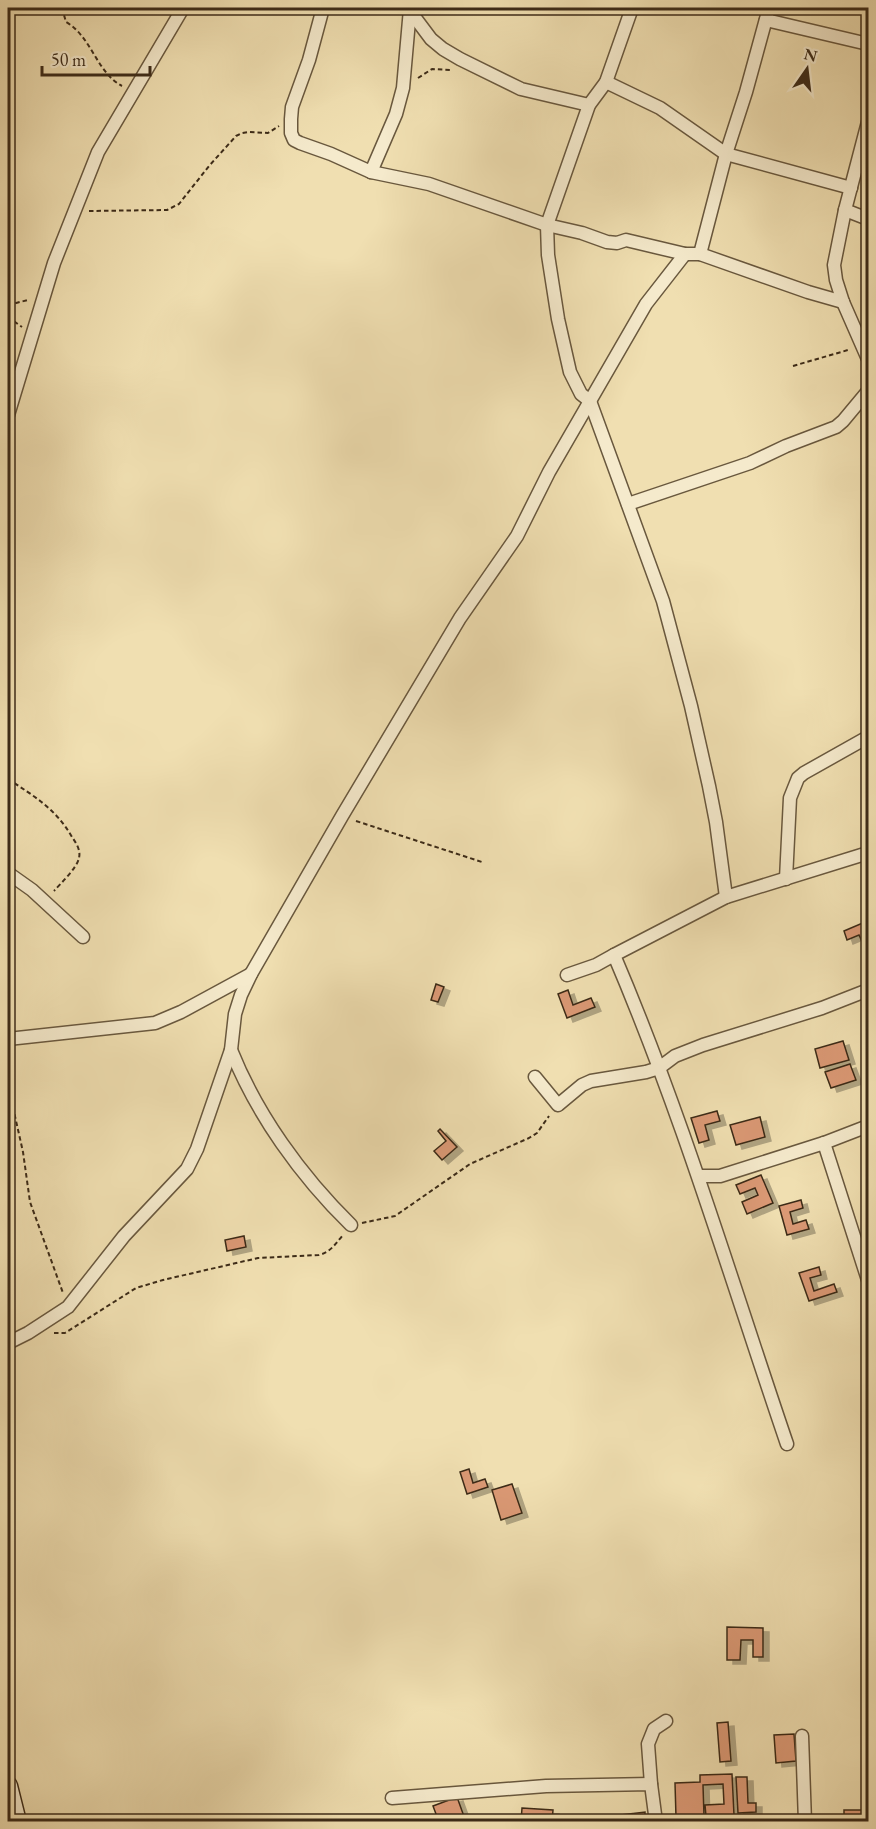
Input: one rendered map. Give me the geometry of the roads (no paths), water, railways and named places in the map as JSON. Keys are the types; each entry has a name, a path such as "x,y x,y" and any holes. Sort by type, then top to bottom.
{"street":[{"path":"8,416 54,263 99,152 183,8"},
{"path":"323,8 309,60 292,107 291,134 294,140 371,172 429,184 548,225 582,232 606,242 617,243 626,240 685,254 700,254 843,302"},
{"path":"632,8 606,82 589,105 548,225 548,255 558,319 570,372 581,394 590,401 663,601 691,706 716,822 726,897"},
{"path":"371,172 396,114 403,88 410,9"},
{"path":"410,9 431,39 443,50 521,88 589,105"},
{"path":"700,254 726,154 767,14 868,44"},
{"path":"606,82 660,108 726,154 851,188"},
{"path":"868,122 845,210 834,265 843,302 868,359"},
{"path":"845,210 868,219"},
{"path":"8,1343 68,1307 124,1236 187,1169 197,1149 231,1050 235,1014 251,974 460,618 518,536 549,472 646,304 685,254"},
{"path":"628,504 750,464 786,446 836,427 868,391"},
{"path":"786,879 790,798 798,778 804,772 868,737"},
{"path":"567,975 596,965 726,897 868,853"},
{"path":"8,873 45,901 83,937"},
{"path":"614,955 699,1176 787,1444"},
{"path":"8,1039 155,1023 181,1012 251,974"},
{"path":"535,1077 558,1104 582,1085 591,1081 659,1068 675,1056 703,1045 822,1008 868,990"},
{"path":"231,1050 244,1082 268,1122 326,1201 351,1226"},
{"path":"699,1176 720,1176 824,1143 868,1126"},
{"path":"824,1143 868,1280"},
{"path":"656,1821 648,1744 654,1728 666,1721"},
{"path":"802,1736 805,1821"},
{"path":"392,1798 546,1786 651,1784"},
{"path":"8,1786 17,1821"}]}
